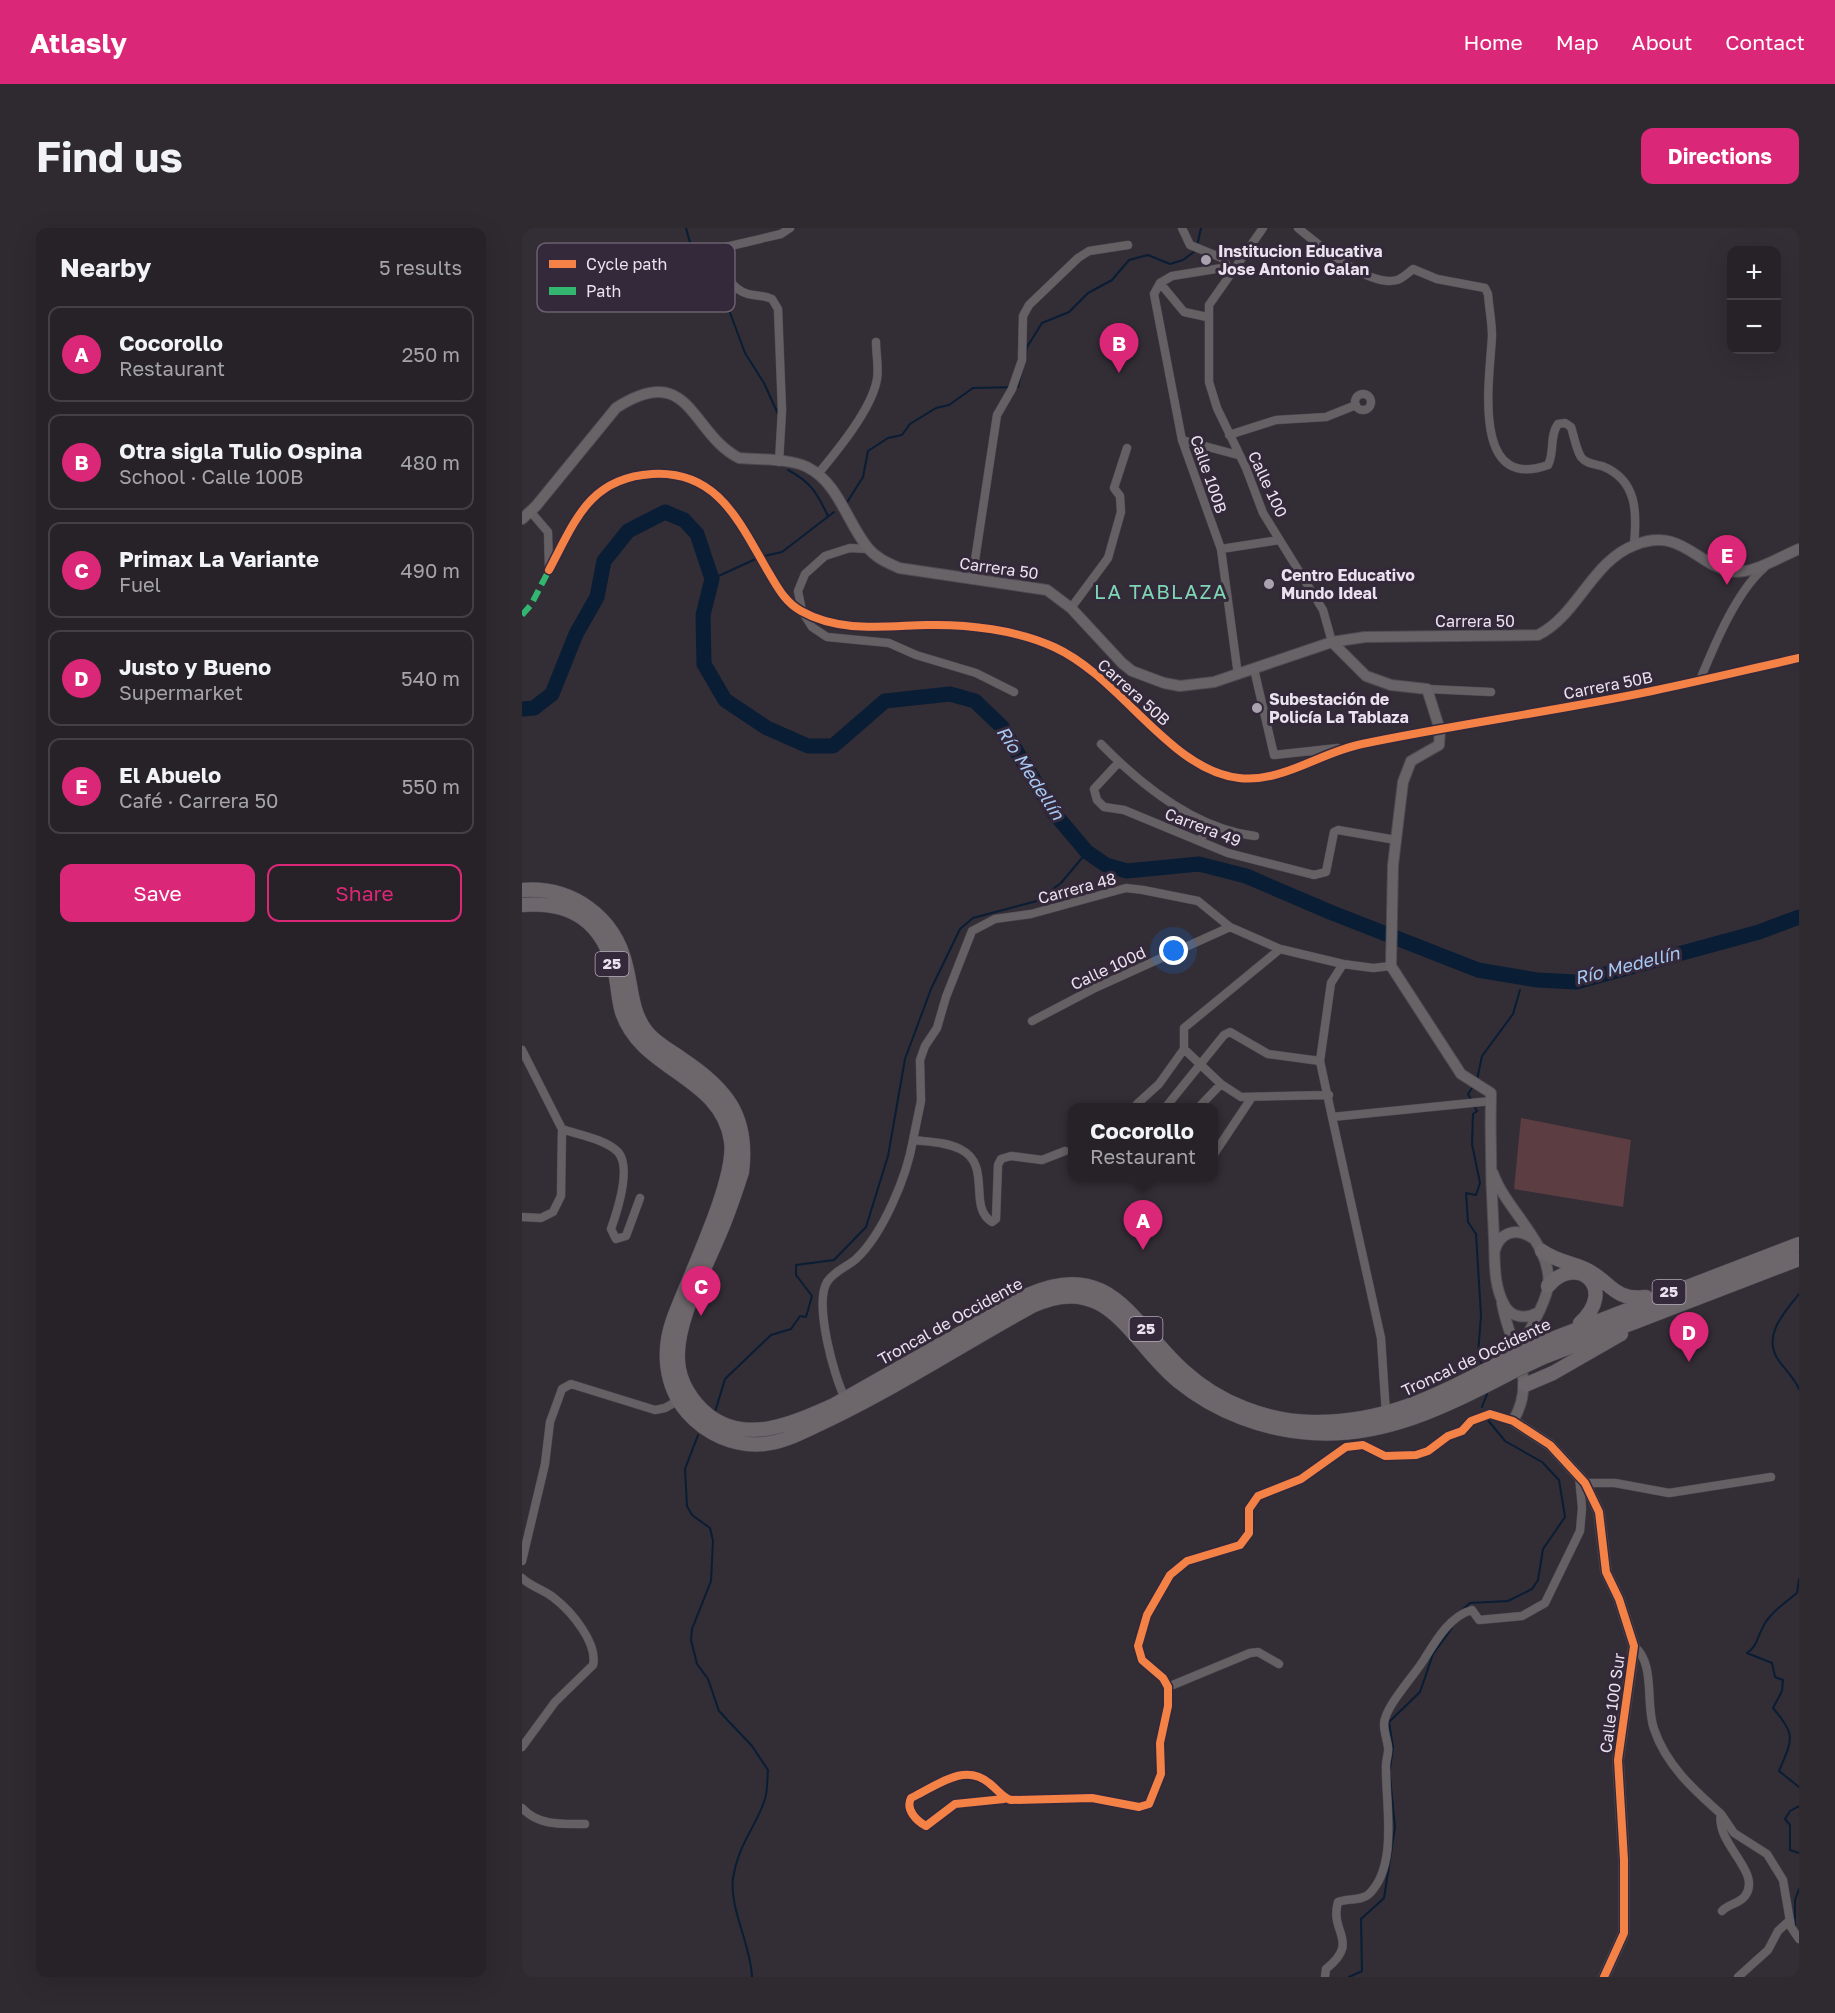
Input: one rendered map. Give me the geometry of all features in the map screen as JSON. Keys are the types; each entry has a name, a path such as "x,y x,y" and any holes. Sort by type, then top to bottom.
{"highway":[{"name":"Troncal de Occidente","path":"522,890 559,892 584,904 604,921 621,948 634,1007 643,1026 662,1046 713,1082 733,1106 741,1128 744,1146 742,1172 681,1332 678,1360 688,1393 712,1417 743,1430 766,1430 787,1424 845,1398 1028,1295 1048,1288 1069,1285 1089,1287 1114,1297 1134,1314 1185,1372 1214,1394 1249,1410 1291,1420 1313,1422 1361,1419 1386,1414 1424,1401 1541,1350 1799,1259"},
{"name":"Troncal de Occidente","path":"522,905 561,907 578,915 594,928 609,950 622,1014 630,1030 654,1056 707,1093 721,1110 729,1128 732,1151 729,1173 673,1320 667,1345 669,1377 679,1400 696,1421 725,1439 756,1445 780,1442 850,1410 1032,1306 1064,1296 1097,1302 1116,1313 1164,1368 1212,1404 1251,1422 1288,1431 1339,1433 1407,1421 1450,1403 1514,1363"},
{"name":"Troncal de Occidente","path":"1541,1350 1574,1329 1799,1244"},
{"path":"1542,1251 1559,1262 1586,1269 1611,1290 1628,1298 1668,1292"},
{"path":"1548,1286 1556,1277 1569,1272 1583,1275 1594,1286 1596,1305 1574,1329"},
{"path":"1525,1385 1553,1373 1613,1338 1723,1287"}],"street":[{"path":"735,245 781,234 790,228"},
{"path":"1182,228 1190,245 1222,258 1231,269"},
{"name":"Calle 100","path":"1263,228 1231,269 1209,305 1207,317 1209,382 1263,513 1323,610 1332,642 1366,676 1390,685 1491,692"},
{"path":"1298,228 1346,265 1386,281 1399,279 1413,269 1437,279 1485,288 1488,294 1492,337 1489,352 1488,413 1495,451 1500,459 1521,470 1536,469 1548,465 1553,454 1553,431 1558,424 1565,423 1571,426 1580,456 1585,462 1604,467 1629,490 1637,512 1634,545"},
{"path":"972,580 997,415 1013,388 1023,350 1023,316 1029,304 1084,254 1128,245"},
{"path":"1207,317 1184,312 1160,282 1172,276 1231,269"},
{"name":"Calle 100B","path":"1160,282 1154,294 1182,440 1221,549 1239,675"},
{"path":"735,286 747,294 772,299 778,309 782,410 779,462"},
{"path":"526,515 616,408 630,399 646,394 665,392 678,397 730,454 739,458 800,465 818,474 838,449 874,393 878,370 876,342"},
{"path":"1229,435 1276,420 1326,417 1356,405"},
{"path":"1182,440 1238,455"},
{"path":"1071,608 1108,558 1121,512 1120,496 1114,488 1127,448"},
{"name":"Carrera 50","path":"818,474 837,498 868,549 886,562 899,568 1034,587 1054,594 1071,608 1122,663 1150,679 1180,686 1214,682 1332,642 1365,637 1538,635 1561,619 1596,576 1618,554 1647,541 1666,541 1681,545 1728,571 1746,571 1799,549"},
{"name":"Carrera 50B","path":"526,515 548,532 549,570 578,516 601,489 637,475 682,475 716,492 728,507 785,599 802,611 831,623 853,627 931,625 977,628 1022,636 1051,646 1099,676 1179,752 1201,768 1222,775 1243,778 1264,777 1289,770 1342,748 1700,680 1799,658"},
{"path":"1221,549 1279,540"},
{"path":"868,549 839,551 825,555 805,574 798,591 802,611 812,627 826,637 889,643 915,655 976,673 1014,692"},
{"path":"1700,680 1713,648 1745,591 1757,574 1772,561"},
{"path":"1254,669 1274,755 1342,748"},
{"path":"1427,688 1440,730 1439,745 1411,761 1406,769 1396,840 1391,966 1461,1074 1491,1093 1486,1102 1495,1267 1504,1305 1515,1315 1522,1317 1537,1313"},
{"name":"Carrera 49","path":"1101,744 1119,762 1206,824 1230,833 1255,836"},
{"name":"Carrera 49","path":"1119,762 1094,789 1097,800 1104,807 1124,810 1228,853 1314,875 1326,872 1334,832 1338,830 1396,840"},
{"path":"1201,842 1206,824"},
{"name":"Carrera 48","path":"913,1140 921,1101 920,1060 925,1046 938,1028 946,997 972,931 995,919 1031,914 1126,888 1198,901 1230,927 1280,948 1343,964 1373,968 1391,966"},
{"name":"Calle 100d","path":"1032,1021 1095,988 1230,927"},
{"path":"1138,1103 1159,1084 1184,1049 1184,1028 1280,948"},
{"path":"1343,964 1330,983 1320,1061 1381,1338 1386,1414"},
{"path":"1169,1103 1224,1035 1230,1032 1268,1054 1320,1061"},
{"path":"1184,1049 1221,1084 1241,1097 1329,1095"},
{"path":"522,1050 562,1130 561,1196 553,1212 541,1218 522,1217"},
{"path":"1202,1103 1221,1084"},
{"path":"1218,1148 1252,1097"},
{"path":"1332,1117 1486,1102"},
{"path":"562,1130 607,1145 619,1154 623,1168 622,1195 611,1229 616,1239 626,1236 640,1198"},
{"path":"845,1398 834,1376 828,1350 824,1308 826,1283 834,1274 856,1259 875,1235 904,1180 913,1140 944,1144 970,1156 979,1178 982,1212 992,1222 996,1219 998,1165 1001,1159 1011,1156 1042,1160 1065,1151"},
{"path":"1490,1161 1500,1188 1542,1251 1548,1268 1548,1286 1514,1363"},
{"path":"1495,1251 1501,1238 1513,1232 1526,1234 1532,1238"},
{"path":"1502,1297 1514,1363 1525,1385 1524,1398 1513,1421"},
{"path":"522,1561 546,1464 550,1422 562,1389 572,1384 655,1410 665,1408 679,1400"},
{"name":"Calle 100 Sur","path":"1168,1687 1163,1678 1142,1660 1138,1652 1147,1615 1162,1585 1179,1567 1194,1558 1232,1549 1246,1540 1250,1525 1249,1509 1258,1496 1300,1479 1349,1445 1363,1445 1385,1456 1410,1456 1428,1451 1443,1438 1462,1431 1471,1421 1490,1414 1513,1421 1550,1445 1582,1479 1599,1512 1606,1572 1619,1599 1634,1646 1618,1760 1624,1860 1624,1933 1604,1977"},
{"path":"1324,1977 1326,1969 1340,1957 1344,1944 1337,1917 1338,1902 1363,1898 1369,1894 1385,1864 1389,1814 1386,1764 1388,1749 1384,1723 1389,1709 1414,1677 1438,1636 1458,1617 1472,1610 1479,1620 1516,1617 1533,1611 1545,1603 1580,1531 1582,1479 1669,1493 1771,1477"},
{"path":"522,1578 553,1597 571,1614 595,1657 593,1665 555,1702 522,1747"},
{"path":"1634,1646 1641,1652 1646,1669 1650,1716 1660,1744 1687,1785 1721,1814 1734,1833 1767,1854 1784,1880 1790,1920 1799,1939"},
{"path":"1004,1798 985,1779 963,1774 911,1798 909,1807 926,1826 955,1804 1004,1798 1092,1798 1139,1807 1149,1804 1161,1774 1160,1743 1168,1706 1168,1687 1250,1653 1258,1652 1280,1664"},
{"path":"522,1808 535,1820 557,1824 585,1824"},
{"path":"1721,1814 1723,1834 1744,1868 1748,1882 1747,1892 1742,1899 1722,1911"},
{"path":"1738,1977 1768,1950 1778,1931 1790,1920"}],"shaded area":[{"path":"1521,1118 1631,1140 1623,1207 1514,1189"}],"waterway":[{"path":"686,228 690,243"},
{"path":"1197,246 1201,228"},
{"path":"1025,356 1027,347 1042,323 1069,312 1088,293 1112,280 1129,260 1148,255 1170,264 1183,260 1195,251"},
{"path":"730,312 745,353 764,383 778,414"},
{"path":"846,504 863,477 868,451 888,438 902,435 910,424 936,408 949,405 973,388 1018,387 1022,370"},
{"path":"788,470 812,489 828,516"},
{"name":"Río Medellín","path":"522,709 534,708 552,694 576,634 597,597 604,561 628,531 665,512 684,520 697,534 712,579 703,615 704,664 725,700 767,728 808,746 833,746 885,701 950,694 975,701 1002,727 1054,813 1087,852 1106,865 1127,871 1199,864 1246,876 1330,912 1478,970 1537,980 1576,982 1759,932 1799,917"},
{"path":"712,579 760,557 782,552 834,512"},
{"path":"715,1412 725,1379 771,1335 791,1329 800,1316 806,1317 812,1296 796,1275 796,1265 834,1260 866,1227 888,1156 905,1059 931,989 960,929 973,918 1037,901 1061,883 1087,852"},
{"path":"1477,1080 1482,1056 1513,1014 1520,990"},
{"path":"1474,1085 1468,1094 1477,1111 1473,1114 1472,1144 1480,1183 1476,1195 1466,1193 1468,1222 1476,1234 1481,1315 1478,1355 1482,1364"},
{"path":"1799,1294 1778,1324 1773,1340 1773,1349 1777,1358 1799,1389"},
{"path":"1482,1407 1487,1394"},
{"path":"1461,1611 1470,1603 1508,1601 1532,1589 1538,1580 1543,1549 1565,1517 1559,1480 1542,1462 1505,1441 1487,1419"},
{"path":"698,1435 685,1469 687,1506 692,1515 710,1528 713,1541 711,1581 692,1629 691,1640 697,1664 708,1679 719,1711 752,1746 768,1770 765,1798 742,1847 733,1878 734,1902 748,1952 752,1977"},
{"path":"1799,1579 1797,1593 1768,1618 1755,1645 1747,1653 1772,1663 1775,1677 1783,1680 1782,1691 1773,1708 1786,1725 1790,1738 1779,1771 1799,1787"},
{"path":"1390,1769 1393,1747 1389,1722 1420,1692 1433,1654 1452,1628"},
{"path":"1349,1977 1362,1971 1361,1919 1384,1898 1395,1827 1390,1777"},
{"path":"1799,1806 1790,1811 1785,1819 1790,1825 1790,1850 1799,1853"},
{"path":"1795,1928 1795,1900 1799,1889"}],"marked path":[{"path":"522,615 531,605 549,570"}],"cycle path":[{"path":"549,570 576,519 599,493 631,477 652,474 675,475 694,481 711,491 725,504 748,536 782,594 801,611 831,623 863,627 959,626 992,629 1040,641 1079,661 1102,679 1190,759 1214,771 1239,778 1271,776 1286,772 1362,744 1616,698 1799,658"},
{"path":"1004,1799 955,1804 926,1826 916,1818 910,1807 911,1798 961,1775 980,1777 1011,1800 1092,1798 1139,1807 1149,1804 1161,1774 1160,1743 1168,1706 1168,1687 1163,1678 1142,1660 1138,1646 1147,1615 1170,1575 1187,1561 1240,1545 1249,1533 1249,1509 1258,1496 1301,1479 1346,1447 1363,1445 1385,1456 1416,1455 1428,1451 1448,1436 1462,1431 1471,1421 1490,1414 1513,1421 1550,1445 1585,1483 1599,1512 1606,1572 1619,1599 1634,1646 1618,1760 1624,1860 1624,1933 1604,1977"}],"place":[{"name":"Institucion Educativa Jose Antonio Galan","path":"1206,260"},
{"name":"Otra sigla Tulio Ospina","path":"1119,373"},
{"name":"Centro Educativo Mundo Ideal","path":"1269,584"},
{"name":"El Abuelo","path":"1727,585"},
{"name":"Subestación de Policía La Tablaza","path":"1257,708"},
{"name":"Cocorollo","path":"1143,1250"},
{"name":"Primax La Variante","path":"701,1316"},
{"name":"Justo y Bueno","path":"1689,1362"}],"district":[{"name":"LA TABLAZA","path":"1161,592"}]}
